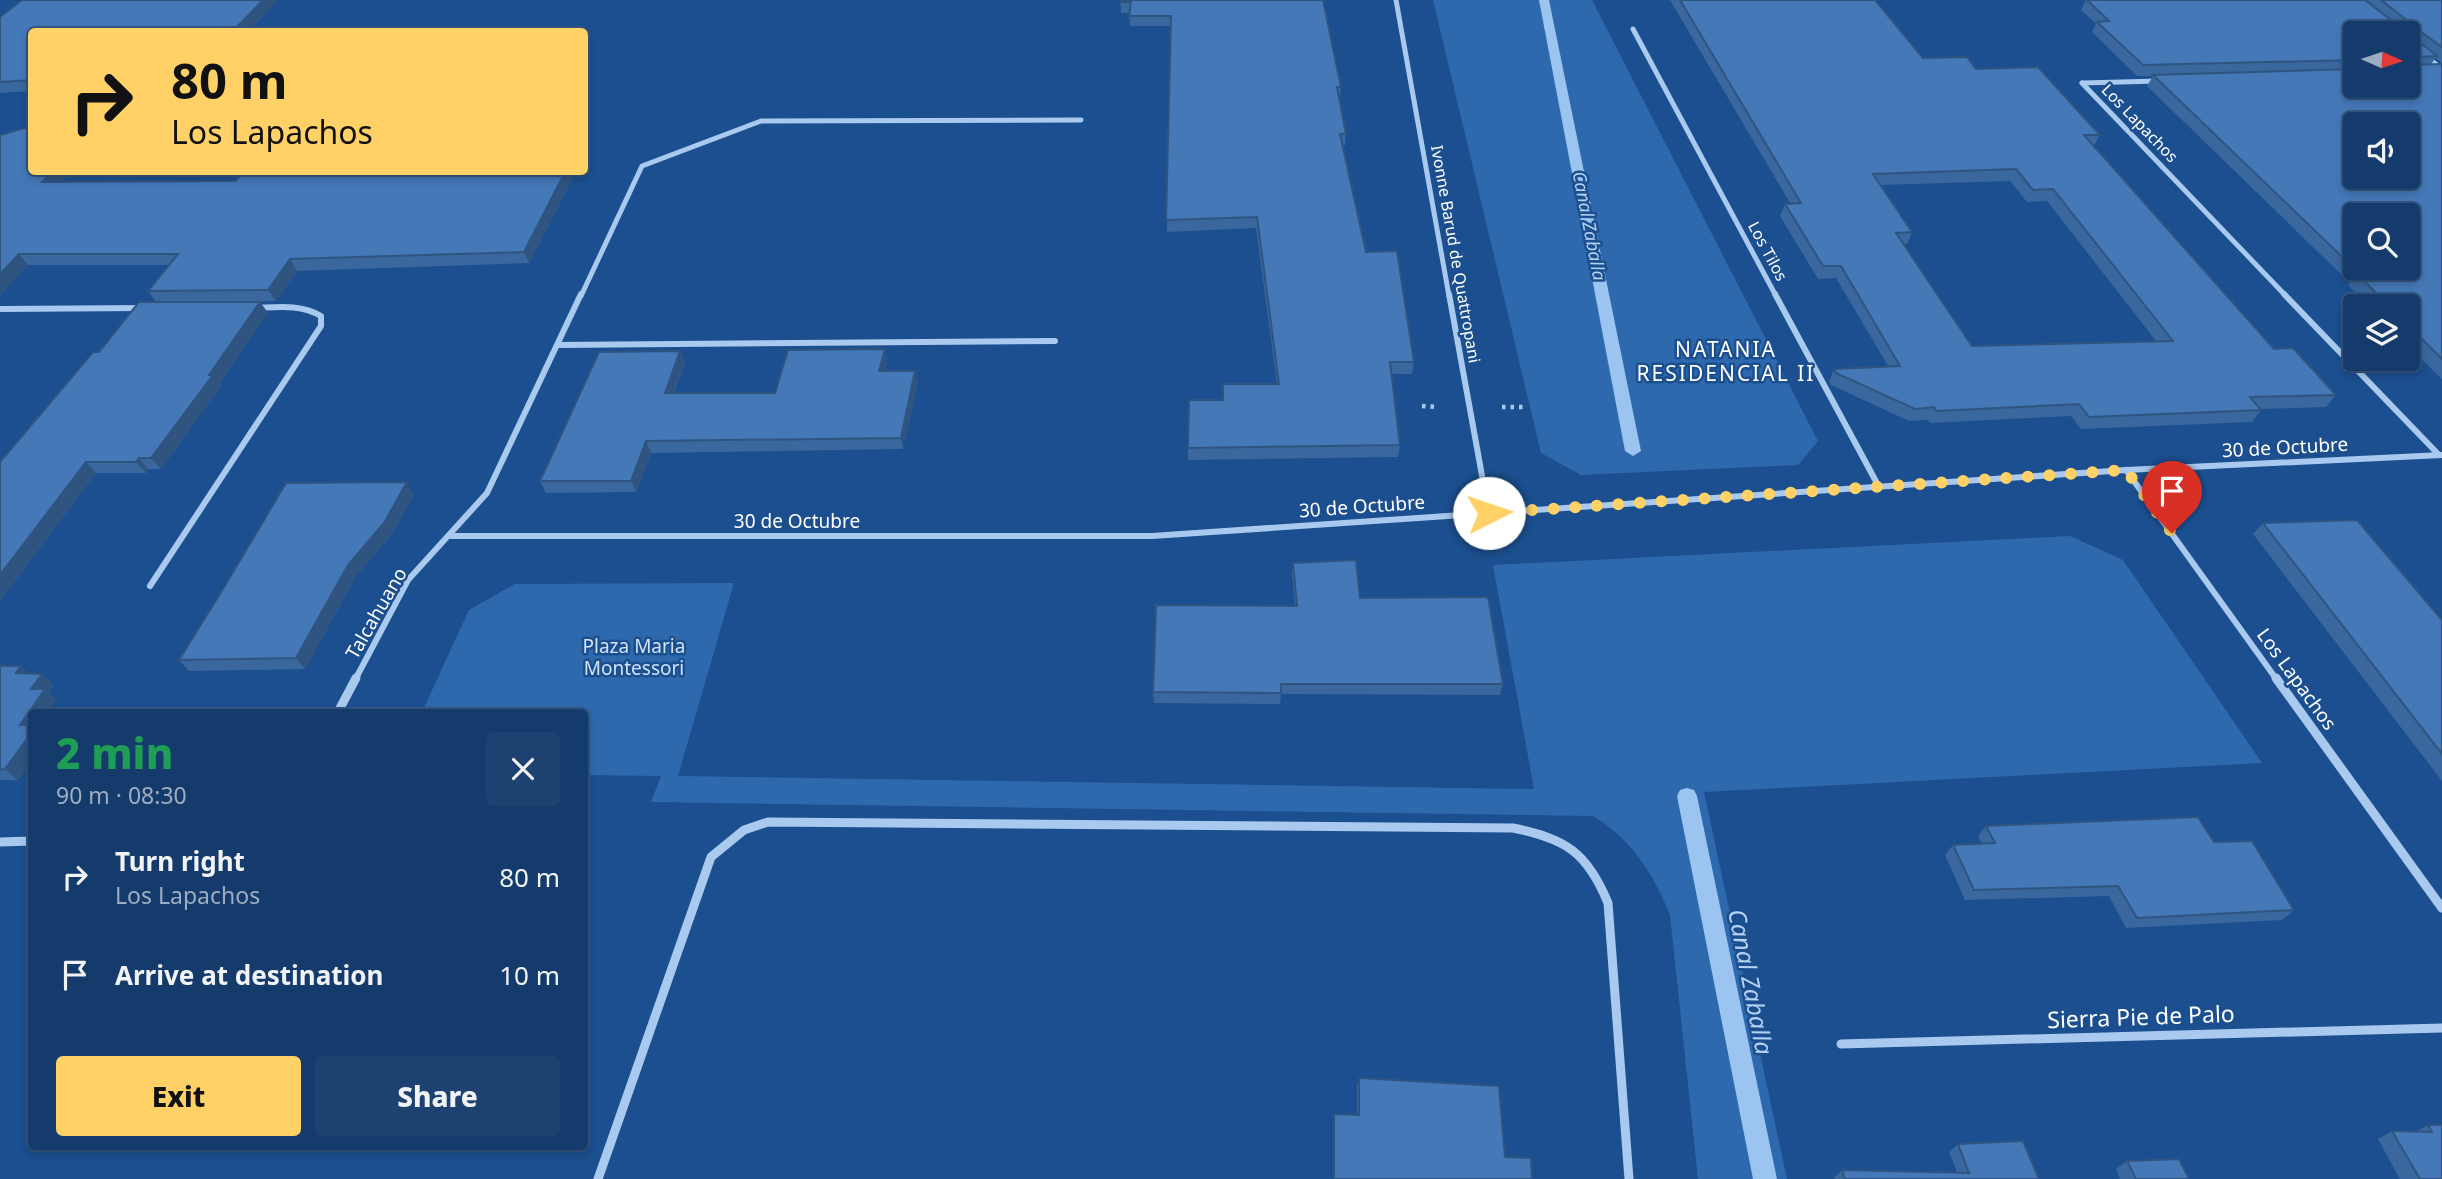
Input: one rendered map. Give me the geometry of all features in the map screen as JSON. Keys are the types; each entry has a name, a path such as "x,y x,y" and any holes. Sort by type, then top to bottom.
{"street":[{"name":"Ivonne Barud de Quattropani","path":"1396,0 1489,513"},
{"name":"Los Tilos","path":"1633,29 1879,487"},
{"path":"2420,52 2442,70"},
{"path":"2431,71 2442,70"},
{"name":"Los Lapachos","path":"2164,80 2082,83 2440,455"},
{"name":"Talcahuano","path":"340,709 408,580 451,536 487,493 642,166 761,121 1082,120"},
{"path":"0,309 149,308"},
{"path":"150,586 321,326 321,316 311,310 244,308"},
{"path":"558,345 1055,341"},
{"name":"30 de Octubre","path":"451,536 1152,536 2126,470 2440,455"},
{"name":"Los Lapachos","path":"2126,470 2442,908"},
{"path":"597,1179 711,857 744,830 768,822 1513,828 1546,834 1576,848 1598,874 1608,903 1629,1179"},
{"path":"0,842 28,841"},
{"name":"Sierra Pie de Palo","path":"1841,1044 2442,1028"}],"green space":[{"path":"1433,0 1592,0 1818,441 1798,465 1581,475 1541,453"},
{"name":"Plaza Maria Montessori","path":"2070,536 2123,560 2262,763 1704,792 1787,1179 1698,1179 1670,915 1649,872 1630,846 1593,816 651,802 661,776 588,775 588,709 423,709 469,610 515,584 734,583 678,776 1534,789 1493,565"}],"building":[{"path":"22,0 263,0 236,28 28,28 28,80 0,82 0,17"},
{"path":"1120,0 1323,0 1341,87 1337,87 1346,134 1340,134 1366,252 1397,251 1414,362 1390,362 1400,445 1188,448 1189,400 1223,400 1223,384 1279,384 1257,217 1166,220 1171,16 1129,16 1131,2"},
{"path":"1680,0 1875,0 1923,58 1967,57 1976,69 2038,67 2100,135 2084,135 2274,349 2293,348 2336,395 2250,397 2261,410 2089,417 2079,404 1936,411 1934,407 1915,409 1836,373 1834,369 1900,366 1841,266 1823,266 1785,204 1801,203","holes":["2016,169 2033,190 2053,189 2173,341 1972,346 1896,233 1912,232 1873,174"]},
{"path":"2087,0 2365,0 2392,21 2343,21 2343,60 2143,65 2097,22 2109,21"},
{"path":"2381,0 2442,0 2442,47 2420,31 2420,21 2408,21"},
{"path":"2420,42 2437,56 2420,57"},
{"path":"2442,64 2442,359 2420,337 2420,294 2377,294 2363,280 2420,280 2420,203 2343,203 2343,258 2153,75 2343,69 2343,98 2420,98 2420,65"},
{"path":"28,127 28,175 49,175 42,182 235,181 241,175 563,175 524,252 290,259 268,290 148,291 178,254 19,254 0,274 0,135"},
{"path":"139,302 260,302 209,375 213,375 151,458 139,458 136,462 86,462 0,575 0,462 93,352 99,352"},
{"path":"885,349 879,371 915,371 901,438 646,441 631,481 540,481 599,352 680,351 665,393 775,393 788,350"},
{"path":"407,482 384,523 348,565 296,658 179,660 286,483"},
{"path":"2357,520 2442,620 2442,754 2263,523"},
{"path":"1356,560 1360,598 1488,597 1503,684 1281,684 1281,693 1153,692 1156,605 1297,606 1293,563"},
{"path":"0,666 21,666 16,673 42,674 31,689 45,689 31,709 28,709 20,725 28,725 28,737 5,769 0,770"},
{"path":"2198,817 2214,842 2252,841 2294,910 2137,918 2118,886 1974,890 1953,845 1995,843 1986,826"},
{"path":"1359,1078 1499,1086 1505,1157 1531,1158 1532,1179 1334,1179 1334,1114 1359,1115"},
{"path":"2428,1125 2442,1125 2442,1179 2420,1179 2392,1131 2432,1132"},
{"path":"2023,1141 2039,1179 1845,1179 1842,1170 1969,1173 1958,1144"},
{"path":"2179,1159 2189,1179 2136,1179 2127,1161"}],"waterway":[{"name":"Canal Zaballa","path":"1544,0 1633,451"},
{"name":"Canal Zaballa","path":"1687,796 1765,1179"}],"district":[{"name":"NATANIA RESIDENCIAL II","path":"1726,362"}],"route":[{"path":"1489,513 2126,470 2172,533"}]}
